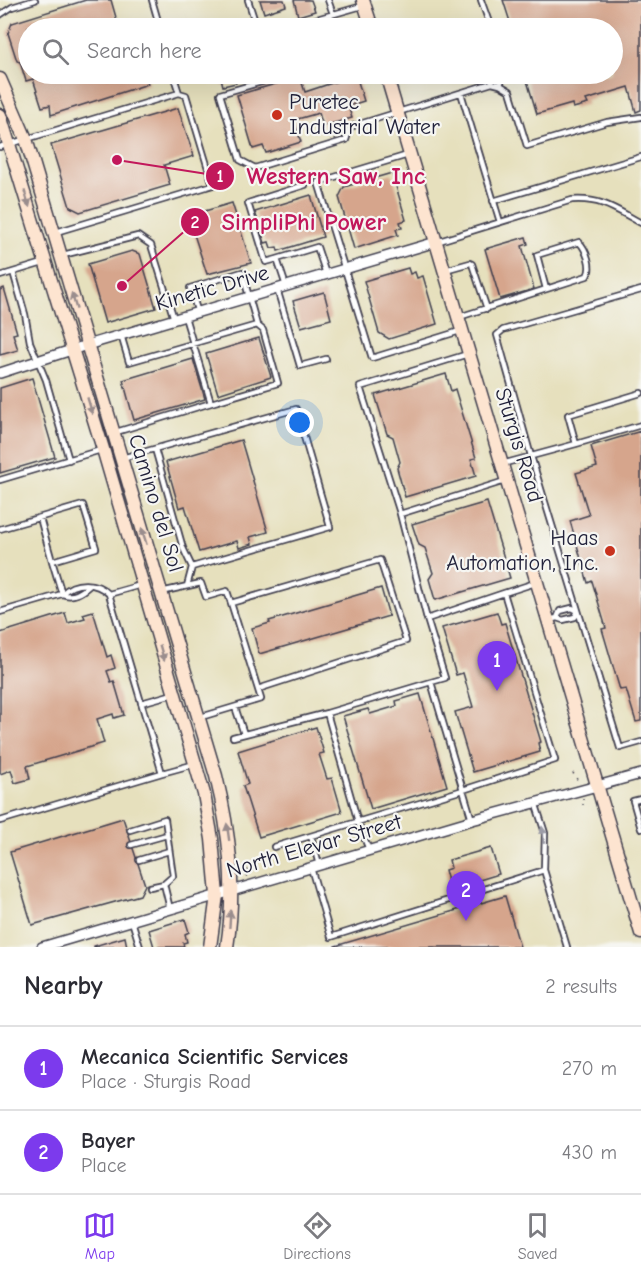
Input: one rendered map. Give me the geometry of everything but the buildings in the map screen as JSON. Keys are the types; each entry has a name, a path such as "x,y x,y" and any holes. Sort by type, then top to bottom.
{"street":[{"path":"364,2 369,18"},
{"name":"Camino del Sol","path":"0,79 26,139 224,810 230,844 232,890 227,947"},
{"name":"Sturgis Road","path":"389,84 538,582 553,619 598,785 638,911 641,933"},
{"name":"Camino del Sol","path":"0,115 5,145 46,263 103,449 210,822 217,895 210,947"},
{"name":"Kinetic Drive","path":"0,373 436,242"},
{"path":"145,590 161,592"},
{"name":"North Elevar Street","path":"42,947 64,944 132,920 232,890 535,802 641,774"}],"lane":[{"path":"0,15 12,7 35,0"},
{"path":"152,0 157,18"},
{"path":"248,0 254,18"},
{"path":"328,0 333,14"},
{"path":"481,0 487,18"},
{"path":"319,18 364,2"},
{"path":"176,84 179,93"},
{"path":"254,84 220,94 240,160 255,168 346,140 350,127 489,84"},
{"path":"496,84 510,91 526,146 607,122 641,117"},
{"path":"5,145 179,93 186,95 213,185 53,233"},
{"path":"461,93 500,222"},
{"path":"411,154 318,182 372,358 463,330"},
{"path":"494,201 641,157"},
{"path":"305,186 248,203 266,262 317,247 326,274"},
{"path":"436,242 572,200 588,199 601,202 641,223"},
{"path":"60,256 138,236 151,245 174,320"},
{"path":"459,317 487,309 546,289 589,274 590,268 579,242 537,255 546,289"},
{"path":"277,259 281,288 300,366 326,358"},
{"path":"0,276 46,263"},
{"path":"445,270 472,264 487,309"},
{"path":"13,272 30,342 46,380 69,460"},
{"path":"113,433 278,382 263,330 257,325 242,272 190,288 198,313"},
{"path":"641,290 503,330 496,335 620,748 641,742"},
{"path":"185,316 211,403"},
{"path":"121,335 129,362 257,325"},
{"path":"233,737 327,713 445,678 400,514 360,387 470,354"},
{"path":"576,444 567,415 641,393"},
{"path":"121,458 296,409 330,526 192,567"},
{"path":"502,464 641,425"},
{"path":"155,448 183,548 192,567 187,586"},
{"path":"0,480 103,449"},
{"path":"400,514 507,480"},
{"path":"0,529 83,505 96,548 52,561"},
{"path":"40,518 62,594"},
{"path":"231,603 380,560 406,641 258,689"},
{"path":"427,619 538,582"},
{"path":"161,592 201,583 206,597 227,591 261,699 198,718"},
{"path":"0,612 62,594 72,586 81,584 102,587 109,594 162,773"},
{"path":"62,594 75,595 83,592 90,585"},
{"path":"109,594 145,590"},
{"path":"274,847 555,760 504,594"},
{"path":"553,619 560,611 572,608 578,611"},
{"path":"553,619 563,620 575,617 578,611"},
{"path":"431,682 472,820"},
{"path":"141,703 174,693"},
{"path":"235,707 244,734"},
{"path":"327,713 358,822 369,850"},
{"path":"0,821 195,764"},
{"path":"641,799 633,801 641,829"},
{"path":"535,802 545,833 544,870 567,947"},
{"path":"130,830 165,819 172,876 164,884 150,887"},
{"path":"131,845 166,834"},
{"path":"311,836 315,866 331,937 544,870"},
{"path":"139,860 169,851"},
{"path":"164,884 170,909"},
{"path":"132,920 140,947"}],"place":[{"name":"Puretec Industrial Water","path":"277,115"},
{"name":"Western Saw, Inc","path":"117,160"},
{"name":"SimpliPhi Power","path":"122,286"},
{"name":"Haas Automation, Inc.","path":"610,551"},
{"name":"Mecanica Scientific Services","path":"497,691"},
{"name":"Bayer","path":"466,921"}]}
